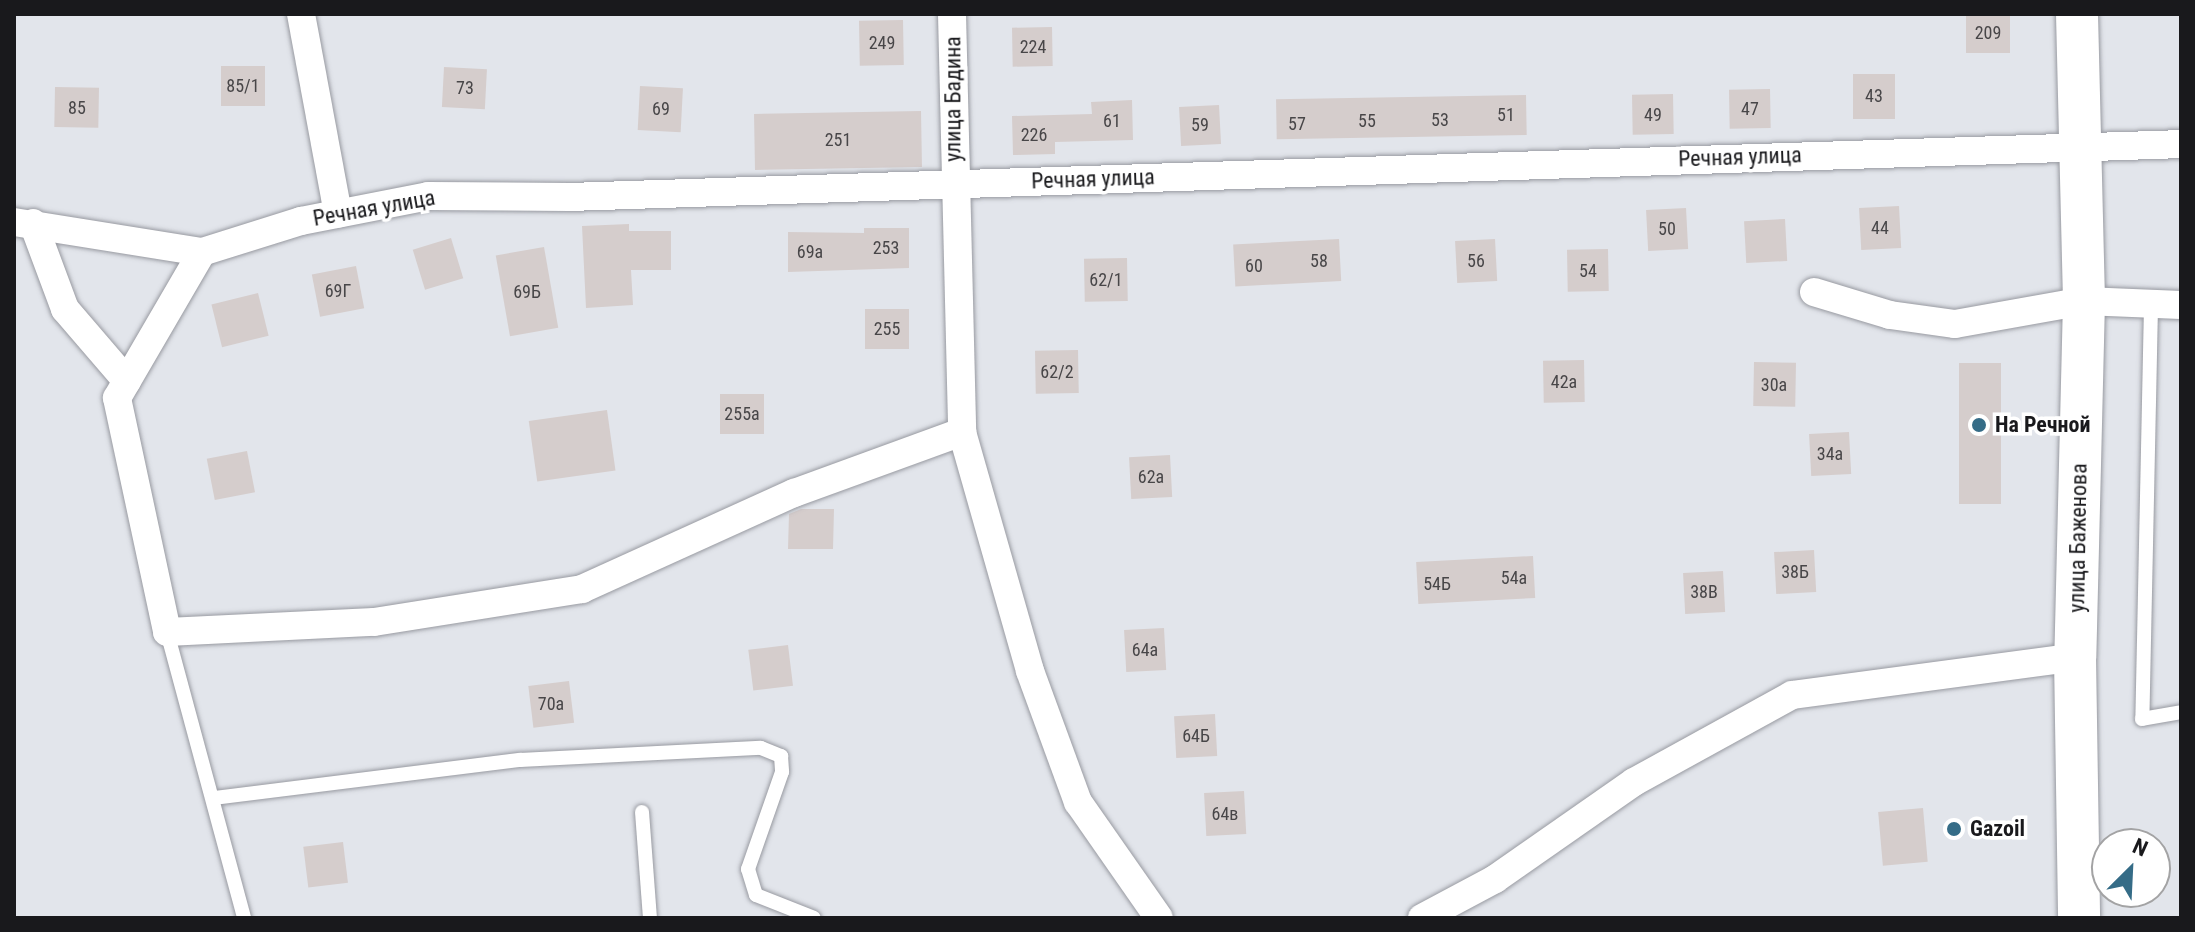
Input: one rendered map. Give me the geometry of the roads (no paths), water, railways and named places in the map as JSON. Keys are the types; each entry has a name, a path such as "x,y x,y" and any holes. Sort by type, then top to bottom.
{"main road":[{"name":"улица Баженова","path":"2077,14 2084,301 2075,657 2079,906"}],"street":[{"path":"301,14 338,214"},
{"name":"улица Бадина","path":"952,14 962,432 1030,671 1078,802 1159,918"},
{"name":"Речная улица","path":"23,222 202,252 338,214 428,196 569,197 2181,144"},
{"path":"23,222 65,309 127,381"},
{"path":"202,252 117,398 167,632 374,622 582,589 808,487 962,432"},
{"path":"1814,292 1890,315 1955,324 2084,301 2181,305"},
{"path":"1422,918 1495,879 1634,782 1792,695 2075,657"}],"lane":[{"path":"2151,306 2142,719 2181,712"},
{"path":"167,632 244,918"},
{"path":"214,798 520,760 761,748 781,756 782,772 748,869 756,895 814,918"},
{"path":"642,812 650,918"}],"place":[{"name":"На Речной","path":"1979,425"},
{"name":"Gazoil","path":"1954,829"}]}
